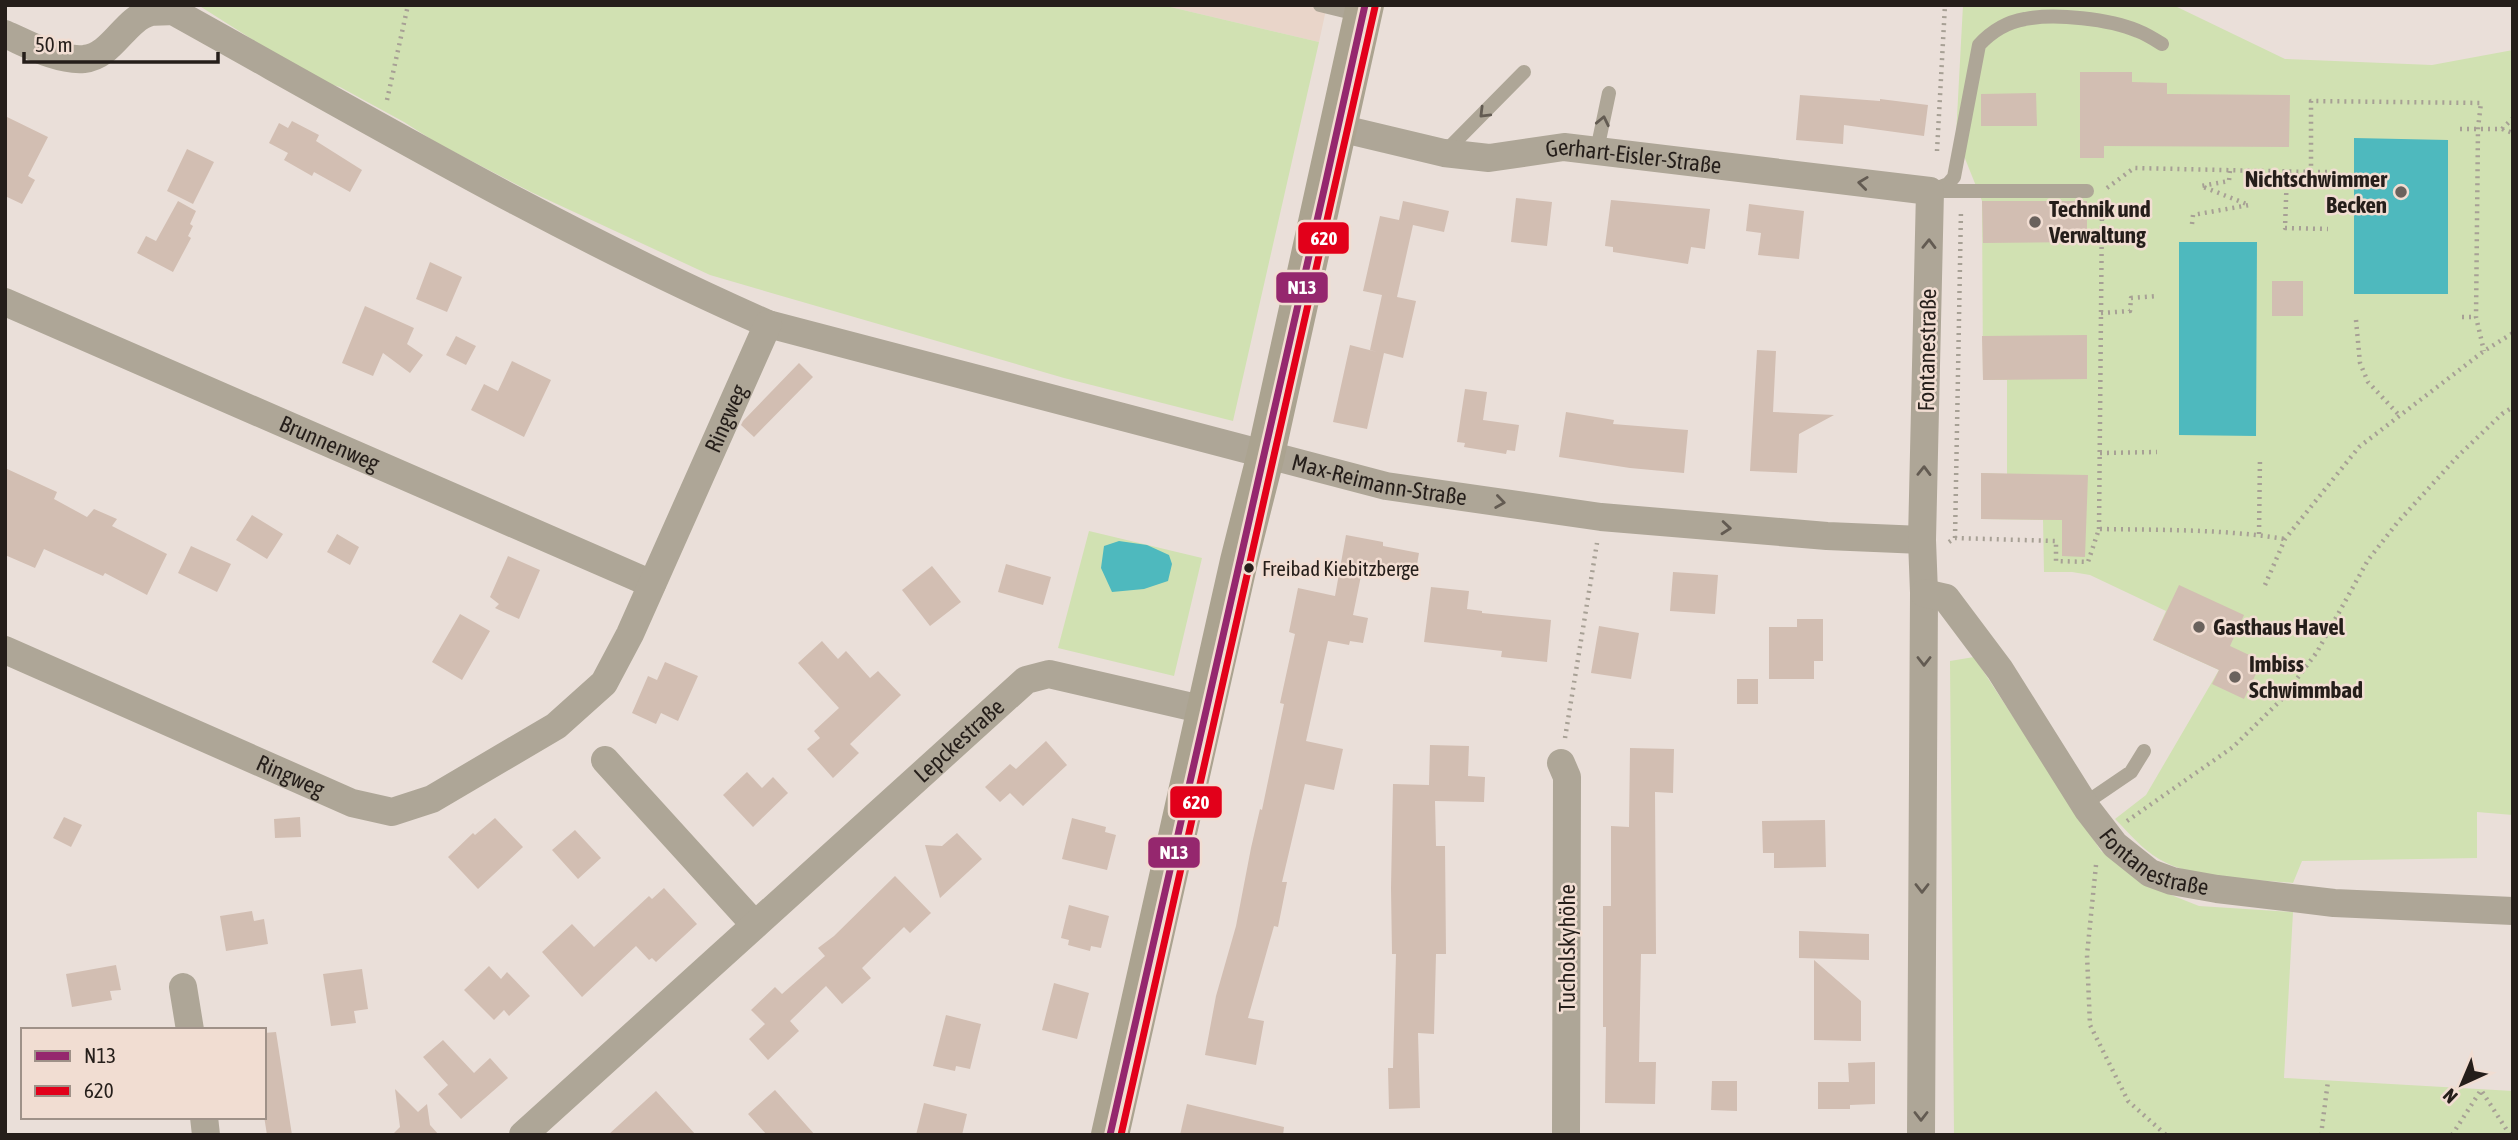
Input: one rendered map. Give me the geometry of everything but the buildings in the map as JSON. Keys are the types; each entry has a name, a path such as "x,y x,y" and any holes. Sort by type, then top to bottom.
{"street":[{"path":"1110,1135 1205,710 1266,454 1364,10"},
{"path":"5,34 62,57 85,59 103,52 150,12 173,11 544,217 704,296 768,324"},
{"name":"Gerhart-Eisler-Straße","path":"1339,128 1444,153 1489,158 1564,147 1930,191"},
{"name":"Fontanestraße","path":"1921,1135 1922,540 1930,191"},
{"name":"Brunnenweg","path":"5,302 652,584"},
{"name":"Max-Reimann-Straße","path":"768,324 1386,486 1601,517 1827,536 1922,540"},
{"name":"Ringweg","path":"5,650 352,803 392,812 432,799 556,726 604,683 630,634 768,324"},
{"name":"Fontanestraße","path":"1924,593 1946,598 2102,818 2115,845 2146,870 2172,881 2333,911 2478,919 2513,911"},
{"name":"Lepckestraße","path":"523,1135 1026,680 1049,674 1205,710"},
{"path":"605,760 755,925"},
{"name":"Tucholskyhöhe","path":"1561,763 1567,777 1566,1135"},
{"path":"183,987 190,1028"}],"lane":[{"path":"1320,5 1364,10"},
{"path":"1930,191 1948,184 1954,177 1979,45 1991,32 2024,19 2054,17 2118,25 2137,30 2162,44"},
{"path":"1444,153 1524,72"},
{"path":"1597,150 1609,93"},
{"path":"1930,191 2087,191"},
{"path":"2102,818 2144,751"}],"path":[{"path":"381,126 408,5"},
{"path":"1930,191 1937,178 1945,5"},
{"path":"2311,172 2311,101 2481,103 2478,128 2476,317 2484,351"},
{"path":"2502,129 2513,118"},
{"path":"2460,129 2502,129 2513,133"},
{"path":"2102,191 2134,168 2328,172"},
{"path":"2192,224 2193,215 2249,205 2201,186 2229,181 2230,170"},
{"path":"2287,172 2285,228 2328,229"},
{"path":"1962,191 1955,538 2056,541 2056,561 2088,562 2099,529 2102,205"},
{"path":"2101,313 2130,311 2131,298 2157,296"},
{"path":"2462,317 2476,317"},
{"path":"2356,320 2360,363 2368,382 2399,415"},
{"path":"2265,584 2285,539 2359,447 2484,351 2513,333"},
{"path":"2166,1135 2127,1101 2090,1025 2087,956 2102,818 2233,747 2281,700 2317,652 2368,560 2397,523 2458,456 2513,407"},
{"path":"2100,453 2157,452"},
{"path":"2259,457 2259,534"},
{"path":"1561,763 1601,517"},
{"path":"2099,529 2200,530 2259,534 2285,539"},
{"path":"2321,1135 2328,1081"},
{"path":"2452,1135 2481,1090 2510,1135"}],"shaded area":[{"path":"1162,5 1327,5 1319,42"}],"green space":[{"path":"198,5 1162,5 1319,42 1233,421 1064,378 710,275 531,192 437,143 340,87 296,75 269,50"},
{"path":"1963,5 2173,5 2285,59 2432,65 2513,50 2513,815 2477,812 2477,858 2302,861 2293,883 2224,877 2189,871 2159,859 2141,846 2115,819 2146,795 2219,670 2153,640 2166,611 2090,575 2044,572 2043,520 1981,519 1981,473 2007,474 2007,380 1983,380 1982,201 1956,136"},
{"path":"1089,531 1202,558 1174,676 1058,648"},
{"path":"1974,657 2101,851 2151,887 2199,906 2293,912 2284,1078 2513,1091 2513,1135 1954,1135 1950,661"}],"water":[{"name":"Nichtschwimmer Becken","path":"2354,138 2448,140 2448,294 2354,294"},
{"path":"2179,242 2257,242 2256,436 2179,435"},
{"path":"1119,541 1147,545 1169,555 1172,564 1168,581 1144,589 1112,592 1101,568 1104,546"}],"transit line":[{"name":"N13","path":"1110,1135 1365,5"},
{"name":"620","path":"1121,1135 1375,7"}],"place":[{"name":"Nichtschwimmer Becken","path":"2401,192"},
{"name":"Technik und Verwaltung","path":"2035,222"},
{"name":"Freibad Kiebitzberge","path":"1249,568"},
{"name":"Gasthaus Havel","path":"2199,627"},
{"name":"Imbiss Schwimmbad","path":"2235,677"}]}
